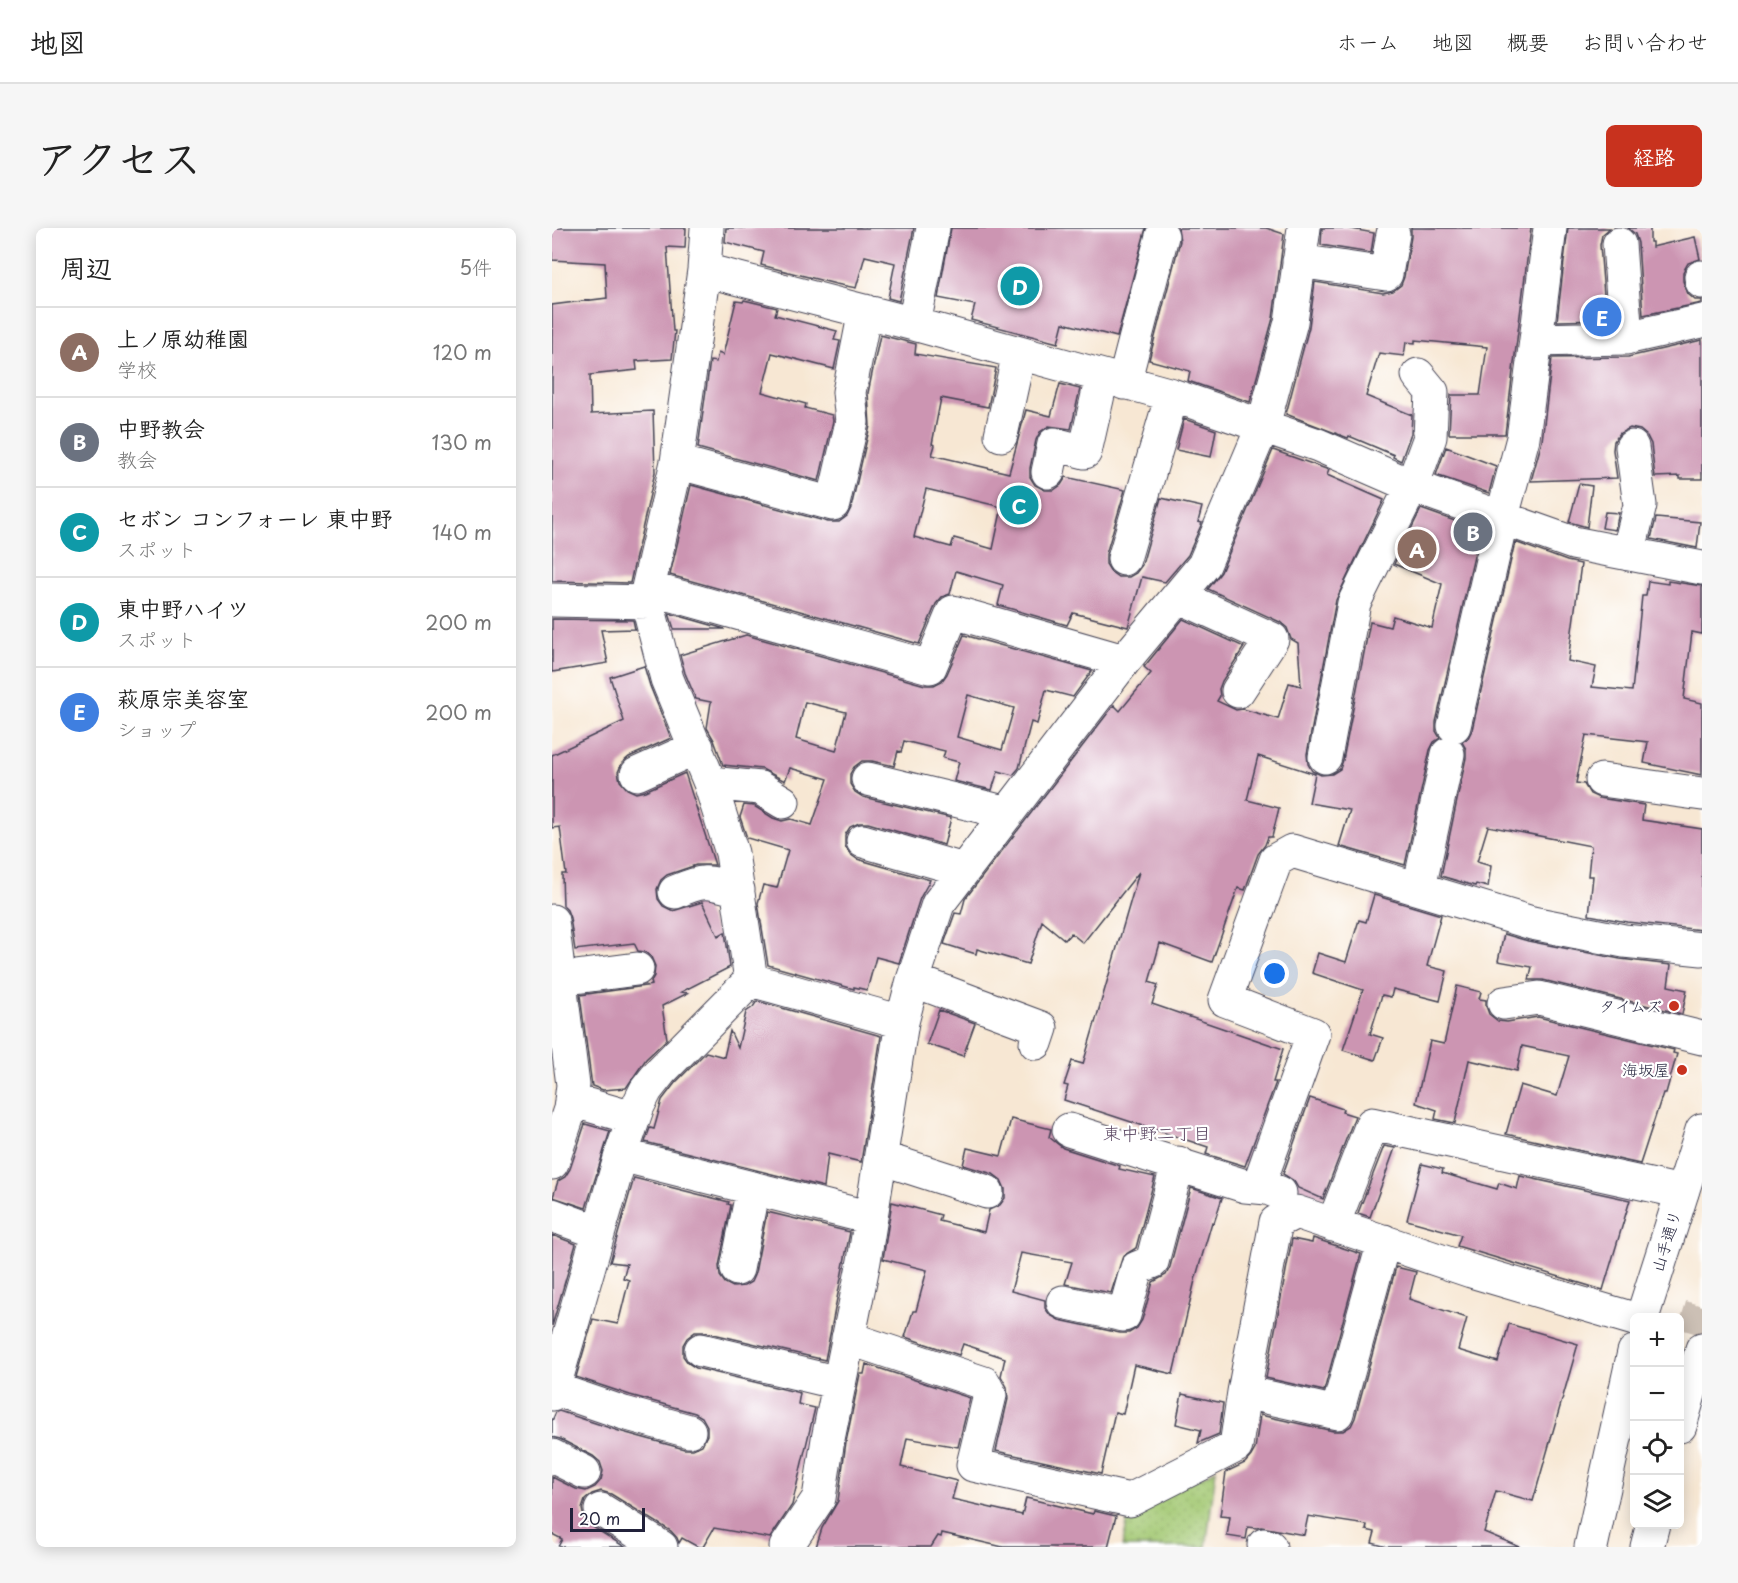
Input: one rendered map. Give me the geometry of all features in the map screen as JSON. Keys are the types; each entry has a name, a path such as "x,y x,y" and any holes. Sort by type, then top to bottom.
{"street":[{"path":"706,228 704,270 677,462 649,595 650,613 667,679 697,747 732,853 751,980"},
{"path":"914,324 933,228"},
{"path":"786,1547 819,1498 872,1218 902,1022 938,904 1125,661 1204,565 1263,426 1291,322 1304,228"},
{"path":"1419,888 1502,517 1523,438 1550,228"},
{"path":"1299,261 1386,274 1393,234"},
{"path":"1048,472 1054,444 1086,452 1162,236"},
{"path":"1619,244 1626,338"},
{"path":"704,270 914,324 1172,395 1318,445 1412,486 1573,543 1702,568"},
{"path":"677,462 833,504 852,422 849,392 864,311"},
{"path":"1536,340 1626,338 1702,321"},
{"path":"1001,435 1019,353"},
{"path":"1325,757 1354,603 1412,486 1430,437 1432,392 1418,375"},
{"path":"1124,559 1172,395"},
{"path":"1628,554 1640,506 1632,447"},
{"path":"552,600 649,595 930,667 953,612 1125,661"},
{"path":"1178,596 1272,639 1238,691"},
{"path":"637,774 697,747"},
{"path":"868,779 1008,813"},
{"path":"1602,780 1702,794"},
{"path":"710,783 760,788 783,802"},
{"path":"863,841 964,870"},
{"path":"1258,1187 1313,1034 1225,1000 1276,860 1292,851 1532,923 1624,941 1702,949"},
{"path":"675,892 698,882 738,890"},
{"path":"552,921 573,1085 570,1109 552,1163"},
{"path":"560,979 637,969"},
{"path":"751,980 902,1022"},
{"path":"689,1431 553,1392 621,1155 633,1118 646,1090 661,1071 751,980"},
{"path":"913,980 1041,1028 1036,1043"},
{"path":"1504,1003 1539,998 1702,1038"},
{"path":"571,1100 633,1118"},
{"path":"1333,1225 1372,1124 1682,1192"},
{"path":"1069,1130 1245,1186 1284,1194 1290,1215"},
{"name":"山手通り","path":"1643,1313 1702,1130"},
{"path":"621,1155 872,1218"},
{"path":"881,1158 987,1192"},
{"path":"1063,1302 1124,1315 1137,1268 1152,1262 1178,1163"},
{"path":"731,1237 747,1187"},
{"path":"737,1269 747,1187"},
{"path":"848,1338 984,1383 990,1395 973,1465 1130,1500 1236,1446 1276,1222 1296,1212 1471,1271 1630,1318"},
{"path":"552,1215 598,1232"},
{"path":"1244,1392 1337,1413 1384,1241"},
{"path":"1682,1421 1696,1386 1702,1349"},
{"path":"701,1350 839,1383"},
{"path":"1592,1547 1632,1367"},
{"path":"552,1456 584,1472"},
{"path":"601,1510 661,1547"},
{"path":"1647,1547 1652,1529"}],"green space":[{"path":"1216,1470 1206,1547 1122,1547 1130,1510"}],"building":[{"path":"552,228 686,228 685,248 667,247 673,331 675,331 672,359 636,361 637,370 590,375 591,414 653,411 655,472 630,583 552,581 552,305 607,298 605,263 552,260"},
{"path":"726,228 914,228 899,301 888,298 895,263 865,256 856,288 836,284 761,265 764,252 725,242"},
{"path":"951,228 1146,228 1117,337 1063,323 1058,343 971,320 975,305 938,298"},
{"path":"1178,228 1266,228 1284,234 1273,318 1250,402 1188,381 1190,371 1149,360 1180,241"},
{"path":"1322,228 1346,228 1374,233 1371,253 1321,245"},
{"path":"1411,228 1531,228 1505,434 1449,434 1451,395 1480,395 1487,347 1415,340 1415,343 1406,342 1404,356 1379,353 1366,396 1412,415 1411,433 1401,461 1393,457 1394,455 1349,436 1348,438 1286,414 1309,327 1315,282 1383,293 1393,291 1401,285 1404,277"},
{"path":"1568,228 1610,228 1602,235 1600,245 1606,320 1557,321"},
{"path":"1628,228 1650,228 1652,247 1695,237 1700,259 1688,263 1683,272 1683,281 1688,294 1695,300 1702,300 1702,303 1643,315 1638,243 1635,234"},
{"path":"744,300 777,308 775,315 837,331 834,340 840,341 834,369 772,353 762,392 806,404 805,408 832,415 833,421 819,481 698,448 710,361 716,362 718,353 723,355 736,301 743,302"},
{"path":"880,335 916,344 915,354 996,368 988,407 941,398 932,455 1009,473 1026,410 1051,416 1060,384 1080,389 1071,429 1049,426 1040,432 1036,440 1030,468 1030,477 1035,485 1045,490 1054,490 1066,477 1125,490 1106,554 1106,564 1118,577 1129,577 1136,573 1142,565 1161,498 1202,507 1198,522 1202,523 1188,555 1165,582 1142,577 1128,627 1073,613 1067,625 998,605 1003,585 956,571 950,594 942,597 936,604 919,644 670,575 691,485 828,522 839,522 847,516 851,508 870,426 868,393","holes":["926,489 1002,507 993,549 954,538 951,547 914,537"]},
{"path":"1702,340 1702,479 1680,479 1680,476 1655,477 1651,444 1647,436 1640,430 1630,428 1620,433 1614,441 1617,478 1531,481 1542,441 1552,358 1628,357"},
{"path":"1184,419 1216,430 1211,457 1176,450"},
{"path":"1446,447 1496,466 1489,493 1436,475"},
{"path":"1273,450 1329,470 1327,475 1384,500 1336,600 1307,754 1308,764 1312,771 1321,775 1332,774 1340,769 1343,760 1370,622 1390,627 1393,616 1432,628 1442,584 1394,564 1421,509 1480,530 1436,722 1436,731 1440,738 1434,742 1430,750 1405,865 1339,846 1350,810 1309,803 1315,774 1258,756 1247,800 1279,808 1272,837 1268,837 1258,854 1245,890 1238,888 1212,962 1160,943 1149,982 1158,985 1152,1004 1283,1049 1273,1082 1276,1082 1245,1166 1206,1154 1208,1147 1064,1100 1068,1086 1064,1085 1072,1061 1083,1064 1139,872 1083,943 1071,933 1065,940 1042,921 1028,964 977,949 976,954 944,944 955,913 961,914 965,899 1114,705 1120,711 1151,673 1144,667 1183,619 1244,647 1222,681 1217,701 1236,710 1243,709 1278,719 1289,683 1301,686 1298,643 1291,639 1287,628 1280,622 1208,589 1221,572"},
{"path":"1579,484 1592,486 1587,527 1569,522"},
{"path":"1605,512 1619,513 1615,530 1602,528"},
{"path":"1656,518 1700,522 1697,548 1651,539"},
{"path":"1515,542 1581,564 1568,661 1596,667 1592,687 1632,691 1642,596 1646,596 1648,581 1668,584 1668,581 1702,586 1702,634 1692,632 1684,699 1702,703 1702,775 1644,763 1648,742 1586,735 1576,783 1584,784 1590,794 1599,798 1644,805 1642,820 1702,829 1702,930 1627,922 1589,915 1593,876 1588,876 1591,846 1488,826 1477,862 1491,866 1488,887 1476,884 1475,886 1441,876 1466,758 1466,749 1462,742 1468,738 1472,730"},
{"path":"669,613 725,629 674,629"},
{"path":"552,619 633,620 635,629 601,630 608,663 552,672"},
{"path":"746,635 925,685 934,685 942,681 947,674 964,635 1092,671 1073,697 1046,690 1037,724 1031,722 1019,768 1013,775 998,771 992,790 954,781 959,762 943,758 945,751 904,741 901,752 898,751 894,766 862,761 854,767 850,774 850,784 855,792 863,797 951,818 944,845 868,823 859,823 850,827 845,835 845,846 857,859 930,880 920,898 899,963 876,957 867,990 854,987 854,989 768,965 758,903 763,885 777,888 788,850 747,838 740,817 744,805 754,806 782,821 791,819 812,825 828,779 790,768 785,781 762,769 723,765 707,728 711,702 696,699 680,655","holes":["968,695 1014,708 1002,750 957,737","805,702 846,712 836,751 796,739"]},
{"path":"644,666 671,738 629,757 622,763 618,772 620,781 627,789 636,793 685,773 715,865 696,865 667,875 661,880 657,889 658,899 663,906 673,911 702,902 718,936 725,932 730,967 681,992 688,993 662,1006 667,1039 646,1059 626,1088 603,1090 592,1086 580,995 652,985 655,966 651,957 645,952 638,951 634,943 575,950 570,918 563,906 562,874 566,874 560,827 552,828 552,755 624,721 610,677"},
{"path":"1374,895 1441,915 1427,966 1447,971 1440,1001 1393,989 1391,997 1382,995 1370,1034 1383,1038 1375,1060 1343,1050 1363,990 1312,973 1318,953 1346,962 1359,920 1366,922"},
{"path":"1504,934 1620,959 1671,965 1668,986 1687,990 1682,1014 1543,980 1529,980 1532,967 1498,961"},
{"path":"1457,986 1481,992 1479,999 1486,1000 1489,1014 1498,1021 1507,1022 1538,1017 1674,1050 1673,1053 1677,1054 1666,1093 1663,1093 1640,1164 1506,1134 1520,1085 1557,1096 1569,1056 1522,1046 1517,1071 1469,1060 1455,1123 1435,1119 1437,1110 1416,1103 1430,1041 1444,1044"},
{"path":"757,1001 881,1036 861,1162 828,1154 824,1187 645,1142 650,1128 654,1129 662,1100 675,1083 706,1052 724,1057 730,1031 738,1048 746,1012"},
{"path":"939,1010 975,1023 963,1056 927,1044"},
{"path":"1310,1098 1343,1109 1342,1112 1355,1116 1323,1199 1298,1188 1294,1181 1283,1174"},
{"path":"1011,1119 1051,1129 1049,1137 1063,1148 1120,1166 1119,1169 1155,1177 1136,1248 1123,1256 1111,1293 1065,1284 1072,1262 1021,1253 1011,1291 1045,1300 1045,1308 1050,1315 1059,1320 1120,1333 1129,1333 1137,1328 1142,1320 1153,1282 1166,1275 1170,1267 1191,1188 1222,1198 1214,1223 1212,1222 1195,1280 1173,1374 1134,1365 1123,1414 1115,1412 1101,1474 996,1451 1008,1399 1007,1387 1001,1376 1005,1358 963,1344 959,1355 905,1337 913,1311 916,1311 927,1270 883,1259 892,1202 941,1215 939,1221 984,1232 989,1210 1000,1205 1005,1198 1005,1189 1001,1180 993,1174 963,1165 967,1148 1001,1156"},
{"path":"585,1124 610,1131 586,1208 553,1197 558,1181 565,1177 570,1169"},
{"path":"1384,1146 1395,1148 1370,1217 1358,1213"},
{"path":"1422,1164 1443,1169 1442,1173 1497,1189 1499,1183 1517,1189 1520,1176 1630,1200 1603,1290 1457,1246 1461,1235 1407,1220"},
{"path":"634,1178 729,1202 728,1204 731,1205 719,1266 720,1276 725,1283 733,1287 744,1286 751,1282 755,1273 767,1212 850,1232 825,1360 705,1332 695,1332 687,1338 683,1345 683,1356 696,1368 800,1393 798,1404 815,1408 792,1505 770,1538 714,1528 703,1547 698,1547 682,1538 679,1543 671,1531 611,1494 601,1491 585,1500 582,1509 584,1518 591,1526 625,1547 558,1547 562,1539 552,1534 552,1477 576,1489 586,1491 595,1487 601,1480 603,1471 600,1462 593,1456 552,1437 552,1421 556,1412 684,1449 693,1449 702,1445 707,1435 707,1426 702,1417 695,1413 576,1377 593,1319 618,1324 629,1280 623,1278 627,1264 610,1262"},
{"path":"552,1235 576,1244 552,1326"},
{"path":"1313,1238 1361,1254 1324,1391 1266,1378 1292,1239 1312,1243"},
{"path":"1396,1267 1416,1272 1409,1299 1467,1318 1458,1350 1498,1362 1509,1324 1578,1344 1533,1501 1496,1491 1484,1532 1520,1547 1387,1547 1372,1543 1375,1532 1366,1530 1367,1525 1308,1516 1304,1535 1261,1527 1248,1527 1246,1539 1227,1536 1230,1517 1220,1516 1226,1472 1245,1463 1251,1456 1255,1449 1260,1415 1333,1431 1343,1431 1351,1426"},
{"path":"866,1364 970,1398 958,1447 907,1438 901,1467 957,1481 952,1499 1022,1515 1026,1498 1093,1514 1094,1511 1116,1516 1108,1547 1003,1547 942,1533 931,1547 816,1547 822,1528 838,1501 846,1442 860,1374 864,1374"},
{"path":"1182,1394 1223,1403 1219,1434 1198,1443 1201,1430 1176,1424"}],"tunnel":[{"path":"1684,1367 1702,1306"}],"place":[{"name":"東中野ハイツ","path":"1020,286"},
{"name":"萩原宗美容室","path":"1602,317"},
{"name":"セボン コンフォーレ 東中野","path":"1019,505"},
{"name":"中野教会","path":"1473,532"},
{"name":"上ノ原幼稚園","path":"1417,549"},
{"name":"タイムズ","path":"1674,1006"},
{"name":"海坂屋","path":"1682,1070"}],"district":[{"name":"東中野二丁目","path":"1157,1134"}]}
